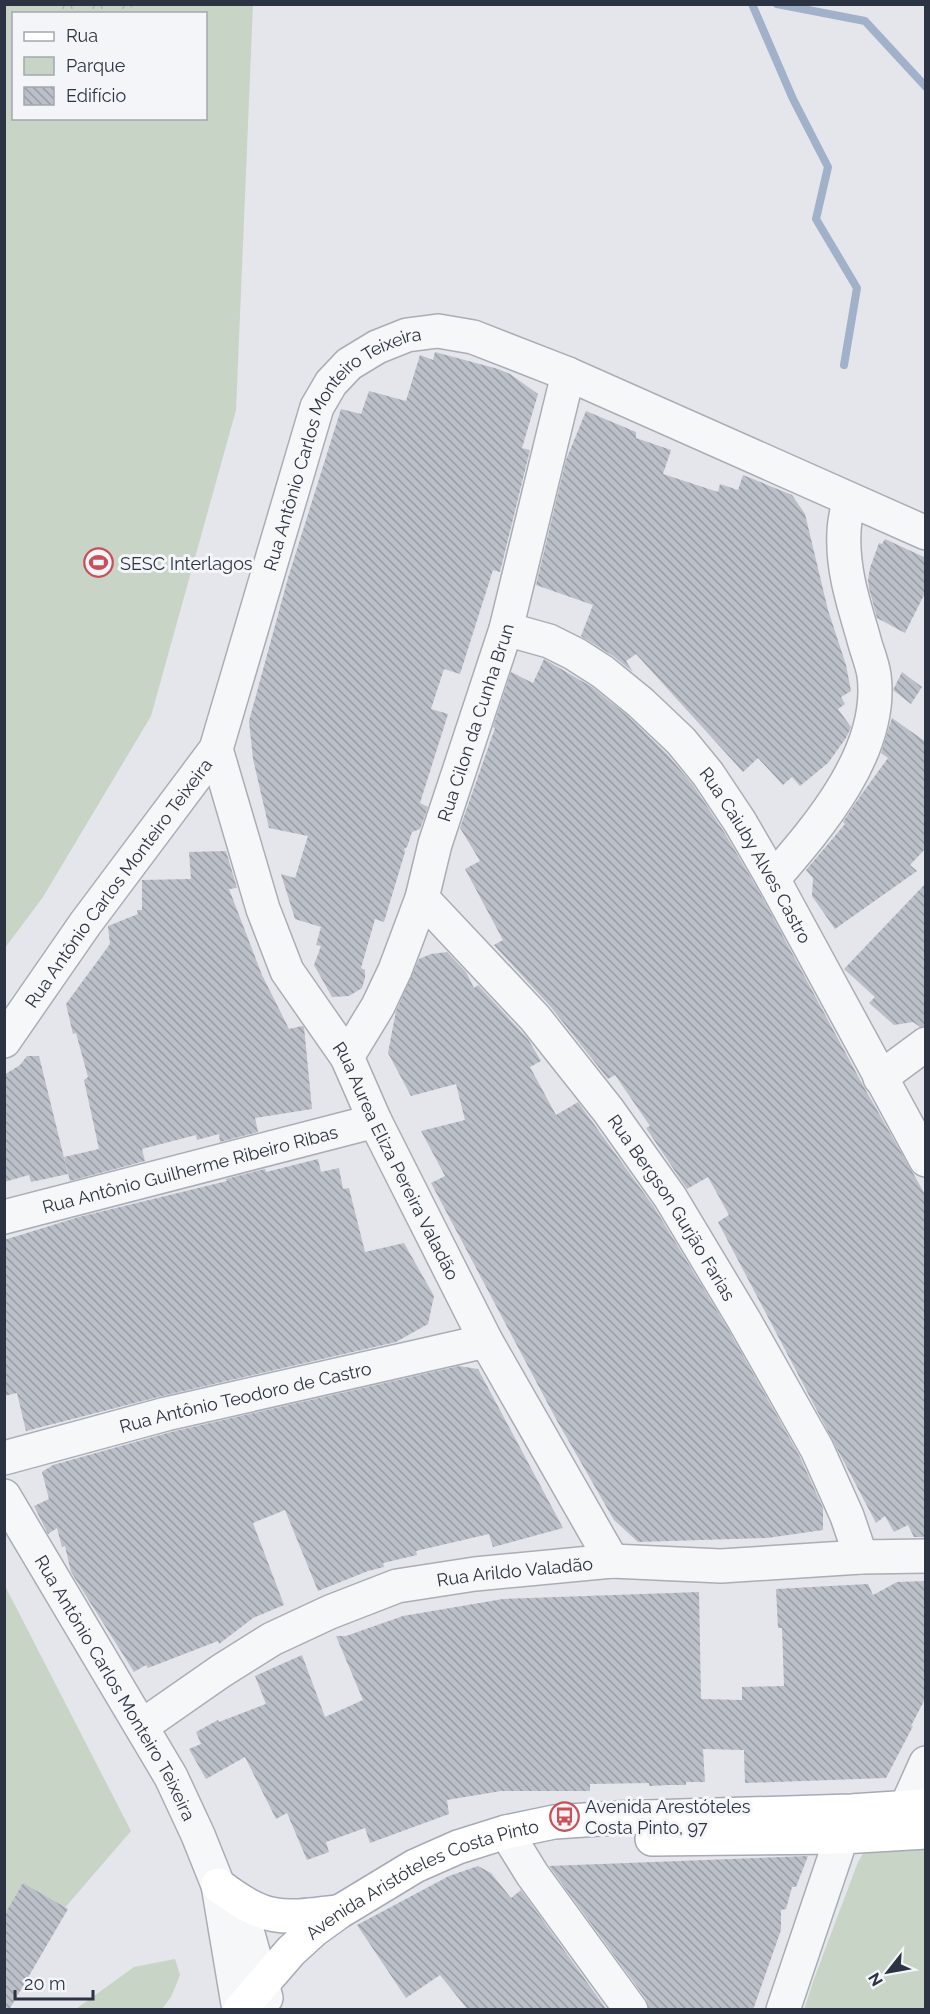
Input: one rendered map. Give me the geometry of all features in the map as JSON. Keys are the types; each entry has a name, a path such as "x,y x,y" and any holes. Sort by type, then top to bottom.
{"main road":[{"name":"Avenida Aristóteles Costa Pinto","path":"253,2002 347,1926 512,1841 554,1822 615,1818 846,1824 913,1819"},
{"name":"Avenida Aristóteles Costa Pinto","path":"253,2002 291,1951 339,1912 415,1866 458,1847 512,1841"},
{"path":"218,1885 251,1908 273,1916 293,1918 339,1912"}],"street":[{"name":"Rua Antônio Carlos Monteiro Teixeira","path":"4,1041 85,924 216,748 317,407 331,383 349,364 376,347 407,335 438,331 473,337 568,374 849,501 926,533"},
{"name":"Rua Cilon da Cunha Brun","path":"347,1057 378,1006 395,970 422,898 435,844 506,629 568,374"},
{"path":"773,879 798,851 830,807 858,761 871,729 874,675 848,580 844,551 843,531 849,501"},
{"name":"Rua Caiuby Alves Castro","path":"506,629 549,641 575,654 642,703 681,741 708,774 740,822 773,879 926,1160"},
{"name":"Rua Aurea Eliza Pereira Valadão","path":"216,748 263,909 287,971 347,1057 375,1121 486,1341 612,1561"},
{"name":"Rua Bergson Gurjão Farias","path":"422,898 535,1018 608,1110 670,1197 744,1320 817,1449 847,1516 861,1557"},
{"path":"880,1078 926,1044"},
{"name":"Rua Antônio Guilherme Ribeiro Ribas","path":"4,1217 375,1121"},
{"name":"Rua Antônio Teodoro de Castro","path":"4,1458 166,1414 486,1341"},
{"name":"Rua Antônio Carlos Monteiro Teixeira","path":"4,1496 171,1777 218,1885 246,1927 253,2002"},
{"name":"Rua Arildo Valadão","path":"142,1726 272,1639 330,1612 397,1586 475,1574 612,1561 721,1566 861,1557 926,1556"},
{"path":"913,1819 926,1763"},
{"path":"783,2010 846,1824"},
{"path":"512,1841 531,1874 631,2010"}],"green space":[{"path":"49,4 137,5 120,12 64,12"},
{"name":"SESC Interlagos","path":"5,5 253,5 236,410 151,716 43,897 5,948"},
{"path":"4,1584 131,1831 50,1925 4,1992"},
{"path":"925,1845 925,2009 804,2010 858,1862 867,1847"},
{"path":"175,1959 180,1975 171,1997 162,2009 76,2009 134,1967"}],"building":[{"path":"435,352 498,369 510,374 538,394 522,448 530,450 500,572 493,570 460,674 444,669 431,709 448,714 420,803 428,807 420,829 412,832 407,847 404,849 384,922 375,919 361,968 365,970 362,988 349,996 332,997 314,965 321,946 316,945 321,927 295,919 281,874 295,878 308,836 269,828 253,759 249,721 288,578 341,409 361,414 369,391 406,401 420,355 433,360"},
{"path":"586,411 636,432 636,438 671,450 663,474 718,492 720,484 738,490 743,475 792,495 805,514 828,610 846,665 851,691 841,697 845,704 838,709 851,727 828,763 800,786 792,777 783,785 758,758 743,772 636,654 626,661 633,672 581,636 593,605 536,585 566,460"},
{"path":"885,539 926,558 926,591 905,633 877,618 869,588 870,568 879,543 882,544"},
{"path":"544,659 592,687 629,717 667,754 693,785 757,888 865,1089 926,1196 926,1537 914,1537 908,1525 894,1532 885,1516 876,1523 718,1222 729,1215 708,1177 687,1189 646,1128 650,1126 615,1075 608,1079 550,1006 494,945 503,940 465,869 480,861 460,828 495,728 493,727 511,672 533,683"},
{"path":"902,672 922,687 911,704 893,690"},
{"path":"892,718 926,742 926,848 910,865 917,871 835,929 812,896 813,878 806,870 845,824 843,822 888,758 881,753"},
{"path":"226,851 237,888 229,889 262,975 289,1029 304,1027 312,1109 255,1118 258,1132 220,1142 219,1134 197,1140 196,1135 142,1149 145,1161 70,1181 64,1157 99,1149 84,1080 88,1077 76,1033 73,1034 66,1004 110,944 108,926 138,914 137,910 142,910 142,880 191,879 189,852"},
{"path":"926,883 926,1026 920,1027 913,1022 894,1025 869,1003 875,997 844,969"},
{"path":"447,952 466,972 474,988 478,985 528,1039 541,1061 530,1067 556,1115 578,1102 654,1207 728,1329 799,1455 823,1508 823,1530 767,1538 638,1542 614,1520 556,1419 431,1183 445,1176 421,1131 465,1120 456,1084 411,1096 388,1053 396,1011 419,959 431,954"},
{"path":"27,1056 39,1056 68,1174 31,1182 29,1175 4,1182 4,1075 20,1065"},
{"path":"318,1159 321,1172 339,1168 343,1189 349,1188 365,1252 404,1243 434,1296 428,1324 396,1342 162,1396 26,1431 17,1393 4,1396 4,1240 79,1217 227,1181 226,1179"},
{"path":"459,1366 478,1369 563,1528 493,1547 489,1534 416,1551 417,1555 383,1563 384,1567 318,1591 285,1510 253,1523 284,1605 253,1618 219,1644 218,1641 148,1668 146,1665 134,1672 71,1572 65,1546 62,1547 57,1528 48,1534 34,1506 49,1499 42,1472 53,1465 171,1432"},
{"path":"926,1581 926,1697 886,1778 745,1783 744,1750 703,1749 705,1782 649,1786 649,1783 590,1784 590,1791 501,1791 447,1800 449,1814 370,1843 365,1828 326,1842 329,1852 307,1860 287,1813 276,1819 245,1757 206,1779 189,1749 201,1744 196,1732 218,1720 219,1722 266,1704 255,1676 302,1655 325,1717 363,1700 336,1636 346,1636 403,1616 503,1599 699,1592 701,1699 742,1700 742,1687 784,1686 782,1628 778,1628 776,1589 868,1584 873,1595 897,1582"},
{"path":"808,1856 796,1887 792,1887 786,1909 781,1910 781,1930 753,2010 649,2010 646,1999 549,1866"},
{"path":"478,1866 491,1873 511,1898 521,1890 607,2010 468,2010 440,1975 406,1998 357,1925 449,1876"},
{"path":"23,1883 68,1909 9,2010 4,2010 4,1916"}],"waterway":[{"path":"752,4 793,99 828,167 816,219 857,288 844,365"},
{"path":"777,4 865,21 926,87"}],"place":[{"name":"SESC Interlagos","path":"99,563"},
{"name":"Avenida Arestóteles Costa Pinto, 97","path":"564,1816"}]}
